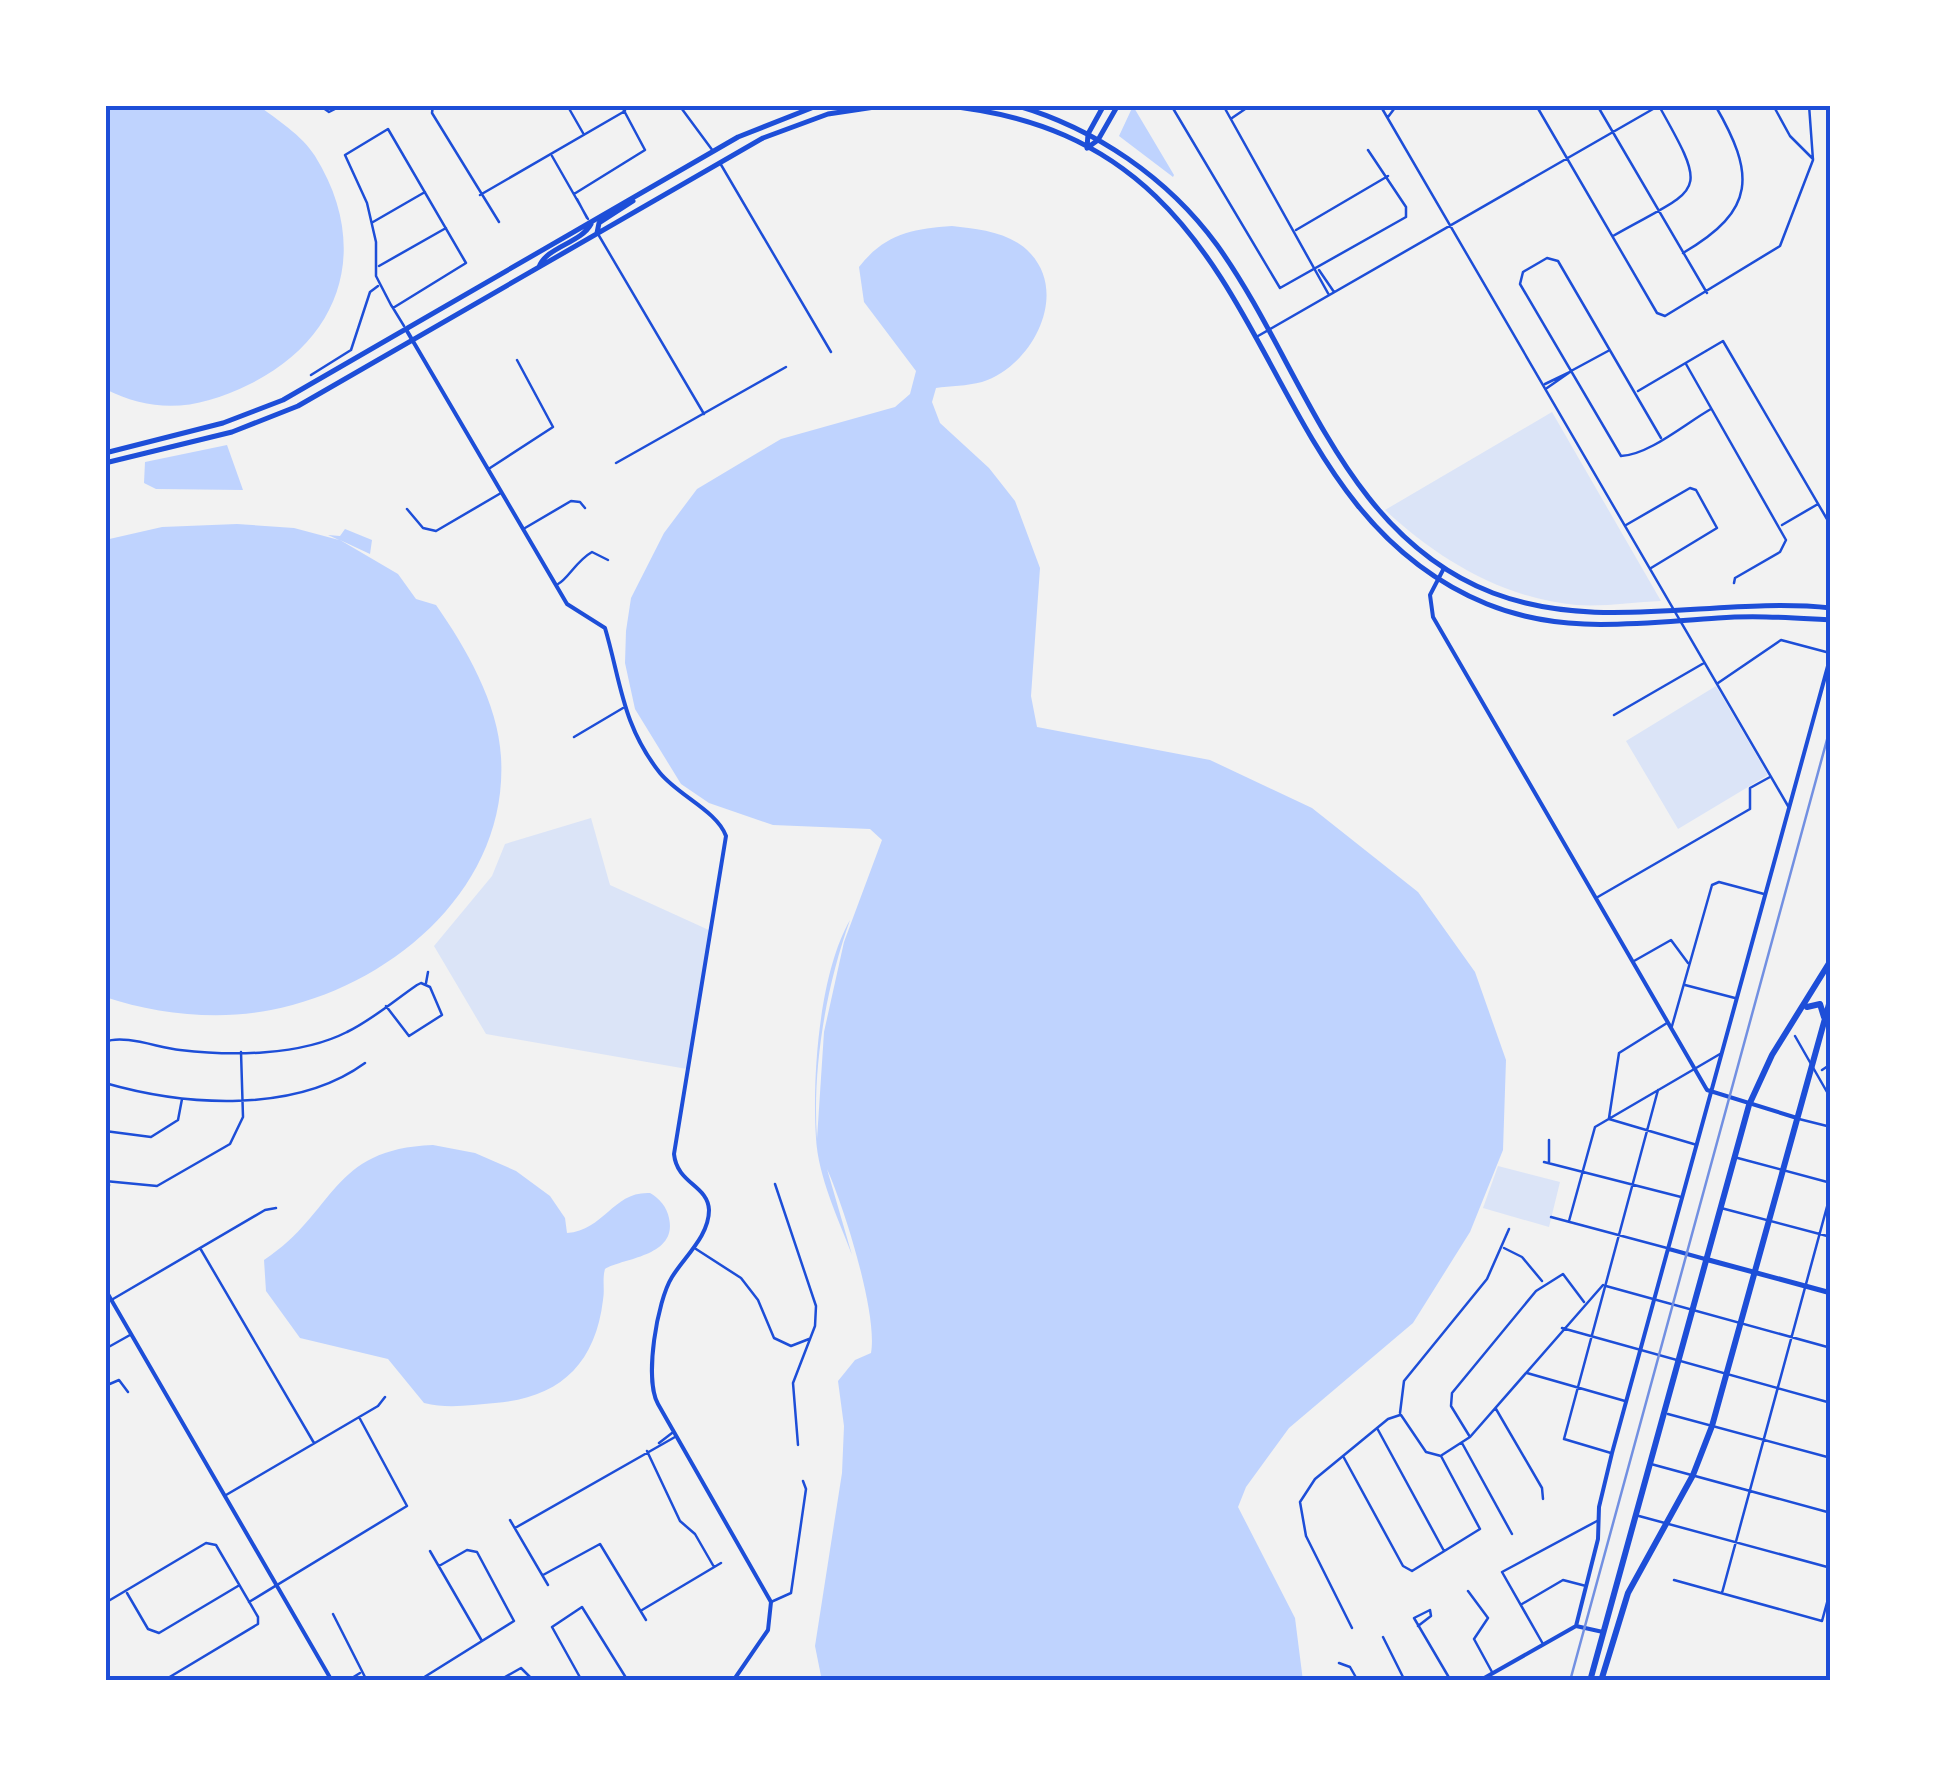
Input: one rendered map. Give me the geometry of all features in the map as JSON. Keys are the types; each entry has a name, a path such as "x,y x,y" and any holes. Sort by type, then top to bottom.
{"highway":[{"path":"1590,1681 1749,1105 1772,1055 1831,960"},
{"path":"1603,1632 1612,1626 1625,1602 1692,1475 1712,1426 1831,997"},
{"path":"1802,1010 1817,1003 1824,1019"},
{"path":"1601,1681 1625,1602"},
{"path":"1603,1632 1608,1636 1608,1656"}],"main road":[{"path":"105,453 258,410 407,331 700,159 772,121 818,105"},
{"path":"105,464 262,422 413,341 720,162 806,121 888,105"},
{"path":"935,105 1011,117 1087,148 1146,188 1186,227 1218,270 1350,497 1396,547 1438,578 1481,602 1548,622 1610,626 1752,616 1831,620"},
{"path":"1015,105 1088,134 1151,176 1184,206 1228,262 1361,491 1396,531 1444,568 1494,593 1549,608 1598,612 1746,603 1831,608"},
{"path":"1087,148 1088,134 1104,105"},
{"path":"1087,148 1098,140 1118,105"},
{"path":"672,190 672,178 700,159"},
{"path":"597,233 599,223 635,196"},
{"path":"538,267 542,259 590,230 589,221"},
{"path":"1705,1259 1831,1293"}],"street":[{"path":"319,105 328,112 343,105"},
{"path":"433,105 432,113 499,222"},
{"path":"567,105 584,134"},
{"path":"576,197 644,150 621,105"},
{"path":"679,105 713,152"},
{"path":"1171,105 1274,284 1286,287 1406,217 1406,207 1368,150"},
{"path":"1223,105 1331,294"},
{"path":"1230,118 1251,105"},
{"path":"1380,105 1789,807"},
{"path":"1387,118 1397,105"},
{"path":"1536,105 1660,316 1706,293 1780,246 1813,160 1809,105"},
{"path":"1597,105 1706,293"},
{"path":"1257,336 1659,105 1694,176 1686,193 1612,236"},
{"path":"1683,253 1720,230 1742,192 1741,154 1715,105"},
{"path":"1773,105 1813,160"},
{"path":"480,195 625,111"},
{"path":"393,308 464,266 466,258 392,131 384,129 345,155 373,222 380,285 393,308 503,492 556,584 572,609 606,628 624,707 660,773 687,801 717,819 727,840 674,1154 680,1175 702,1194 709,1208 694,1248 666,1288 650,1375 653,1395 771,1602 768,1630 733,1681"},
{"path":"1799,144 1813,136"},
{"path":"551,154 589,221"},
{"path":"720,162 831,352"},
{"path":"1295,230 1388,176"},
{"path":"373,222 426,191"},
{"path":"376,266 447,227"},
{"path":"597,233 704,414"},
{"path":"1662,438 1558,261 1547,258 1522,272 1520,284 1621,456 1662,438 1711,409"},
{"path":"311,375 351,350 370,292 380,285"},
{"path":"1635,393 1723,341 1831,526"},
{"path":"1545,387 1609,350"},
{"path":"489,469 553,427 517,360"},
{"path":"1685,363 1781,526 1784,547 1735,578 1734,583"},
{"path":"616,463 786,367"},
{"path":"1625,526 1690,488 1708,509 1715,530 1650,569"},
{"path":"406,510 423,528 436,530 503,492"},
{"path":"524,528 573,500 586,508"},
{"path":"1781,526 1818,504"},
{"path":"556,584 566,579 572,564 592,552 608,560"},
{"path":"1444,568 1429,600 1432,617 1711,1094 1831,1127"},
{"path":"1576,1626 1598,1539 1598,1520 1612,1453 1831,654 1777,641 1717,684"},
{"path":"1614,715 1704,663"},
{"path":"574,737 624,707"},
{"path":"1596,898 1750,809 1750,788 1771,776"},
{"path":"1608,1118 1619,1053 1670,1025 1714,883 1766,894"},
{"path":"1632,962 1671,940 1689,964"},
{"path":"386,1006 404,1034 413,1035 442,1015 426,984 428,972"},
{"path":"105,1042 116,1038 166,1049 241,1052 329,1039 418,984 426,984"},
{"path":"1684,984 1737,998"},
{"path":"1795,1036 1831,1099"},
{"path":"105,1208 107,1181 146,1187 163,1184 224,1149 240,1130 241,1052"},
{"path":"1569,1221 1594,1130 1722,1052"},
{"path":"105,1084 182,1097 243,1099 312,1091 365,1063"},
{"path":"1822,1070 1831,1064"},
{"path":"1612,1453 1564,1439 1658,1090"},
{"path":"105,1131 151,1137 178,1120 182,1097"},
{"path":"1608,1118 1697,1146"},
{"path":"1549,1140 1547,1162 1683,1197"},
{"path":"1733,1156 1831,1182"},
{"path":"775,1184 814,1298 816,1320 792,1388 798,1445"},
{"path":"1722,1593 1831,1192"},
{"path":"1719,1207 1831,1237"},
{"path":"112,1300 265,1210 276,1208"},
{"path":"1551,1217 1705,1259"},
{"path":"1509,1229 1487,1279 1407,1376 1400,1415 1426,1452 1441,1456 1470,1437 1600,1284 1831,1348"},
{"path":"200,1248 314,1443"},
{"path":"694,1248 741,1278 758,1300 776,1340 791,1346 810,1338"},
{"path":"1502,1248 1522,1257 1544,1283"},
{"path":"1470,1437 1451,1406 1452,1393 1544,1283 1565,1274 1584,1302"},
{"path":"105,1289 332,1681"},
{"path":"1562,1328 1831,1402"},
{"path":"105,1349 132,1334"},
{"path":"1526,1372 1626,1402"},
{"path":"105,1386 119,1380 128,1392"},
{"path":"225,1496 385,1397"},
{"path":"1495,1408 1542,1488 1543,1499"},
{"path":"1664,1412 1831,1458"},
{"path":"1352,1628 1300,1512 1310,1485 1377,1428 1400,1415"},
{"path":"250,1603 407,1504 358,1417"},
{"path":"1377,1428 1445,1552"},
{"path":"515,1528 675,1434"},
{"path":"1462,1443 1512,1534"},
{"path":"646,1451 680,1521 695,1534 714,1567"},
{"path":"1343,1456 1405,1568 1417,1569 1480,1529 1441,1456"},
{"path":"1649,1464 1831,1512"},
{"path":"771,1602 791,1593 806,1489 803,1481"},
{"path":"1636,1514 1831,1568"},
{"path":"510,1520 548,1585"},
{"path":"1543,1644 1502,1572 1598,1520"},
{"path":"105,1603 210,1542 258,1617 255,1626 163,1681"},
{"path":"543,1575 600,1544 646,1620"},
{"path":"418,1681 511,1626 514,1616 477,1552 467,1550 439,1566"},
{"path":"430,1552 483,1642"},
{"path":"641,1610 721,1563"},
{"path":"1521,1604 1564,1580 1586,1586"},
{"path":"1674,1580 1822,1621 1831,1588"},
{"path":"126,1591 154,1634 240,1585"},
{"path":"1468,1591 1488,1618 1474,1639 1493,1673"},
{"path":"582,1681 552,1627 582,1607 628,1681"},
{"path":"333,1614 367,1681"},
{"path":"1418,1626 1451,1681"},
{"path":"1479,1681 1576,1626 1603,1632"},
{"path":"1384,1637 1405,1681"},
{"path":"1338,1663 1350,1667 1358,1681"},
{"path":"498,1681 521,1668 534,1681"},
{"path":"347,1681 362,1672"}],"shaded area":[{"path":"1552,412 1661,601 1576,605 1522,594 1449,560 1385,510"},
{"path":"1716,686 1768,775 1678,829 1626,741"},
{"path":"591,818 610,885 711,931 687,1069 486,1034 434,946 492,876 505,844"},
{"path":"1498,1166 1560,1182 1549,1227 1483,1208"}],"water":[{"path":"105,105 258,105 310,148 332,190 342,223 344,256 338,286 326,315 307,342 282,365 231,392 178,406 142,403 105,389"},
{"path":"1133,106 1174,175 1173,177 1119,136"},
{"path":"952,226 994,233 1022,246 1041,270 1046,289 1039,328 1016,361 982,382 936,388 932,402 940,423 989,468 1015,501 1040,568 1031,696 1037,727 1210,760 1312,808 1418,892 1475,972 1506,1060 1503,1150 1470,1232 1413,1323 1289,1428 1246,1487 1238,1507 1295,1618 1303,1681 822,1681 815,1646 842,1473 844,1426 838,1381 855,1360 871,1353 872,1335 865,1288 850,1234 827,1169 852,1255 818,1153 815,1114 817,1057 831,968 850,920 834,972 823,1028 817,1139 824,1032 844,942 882,840 870,829 773,825 709,803 681,784 635,709 625,663 626,631 631,598 664,533 697,489 781,439 895,407 910,394 916,371 864,302 859,267 879,247 900,235"},
{"path":"227,445 243,490 156,489 144,483 145,462"},
{"path":"237,524 294,528 339,540 328,535 340,536 345,529 372,540 370,554 340,540 398,574 416,599 436,605 469,658 494,717 501,757 498,805 485,849 463,889 434,924 399,954 359,979 316,998 250,1013 208,1015 145,1008 105,997 105,540 162,527"},
{"path":"433,1145 475,1153 516,1171 550,1196 565,1218 567,1233 591,1225 637,1194 650,1193 666,1210 670,1231 665,1241 647,1254 605,1269 604,1296 592,1343 570,1374 555,1386 517,1400 442,1406 424,1403 388,1359 300,1338 266,1291 264,1260 307,1222 353,1170 399,1149"}],"railway":[{"path":"1570,1681 1831,725"}]}
